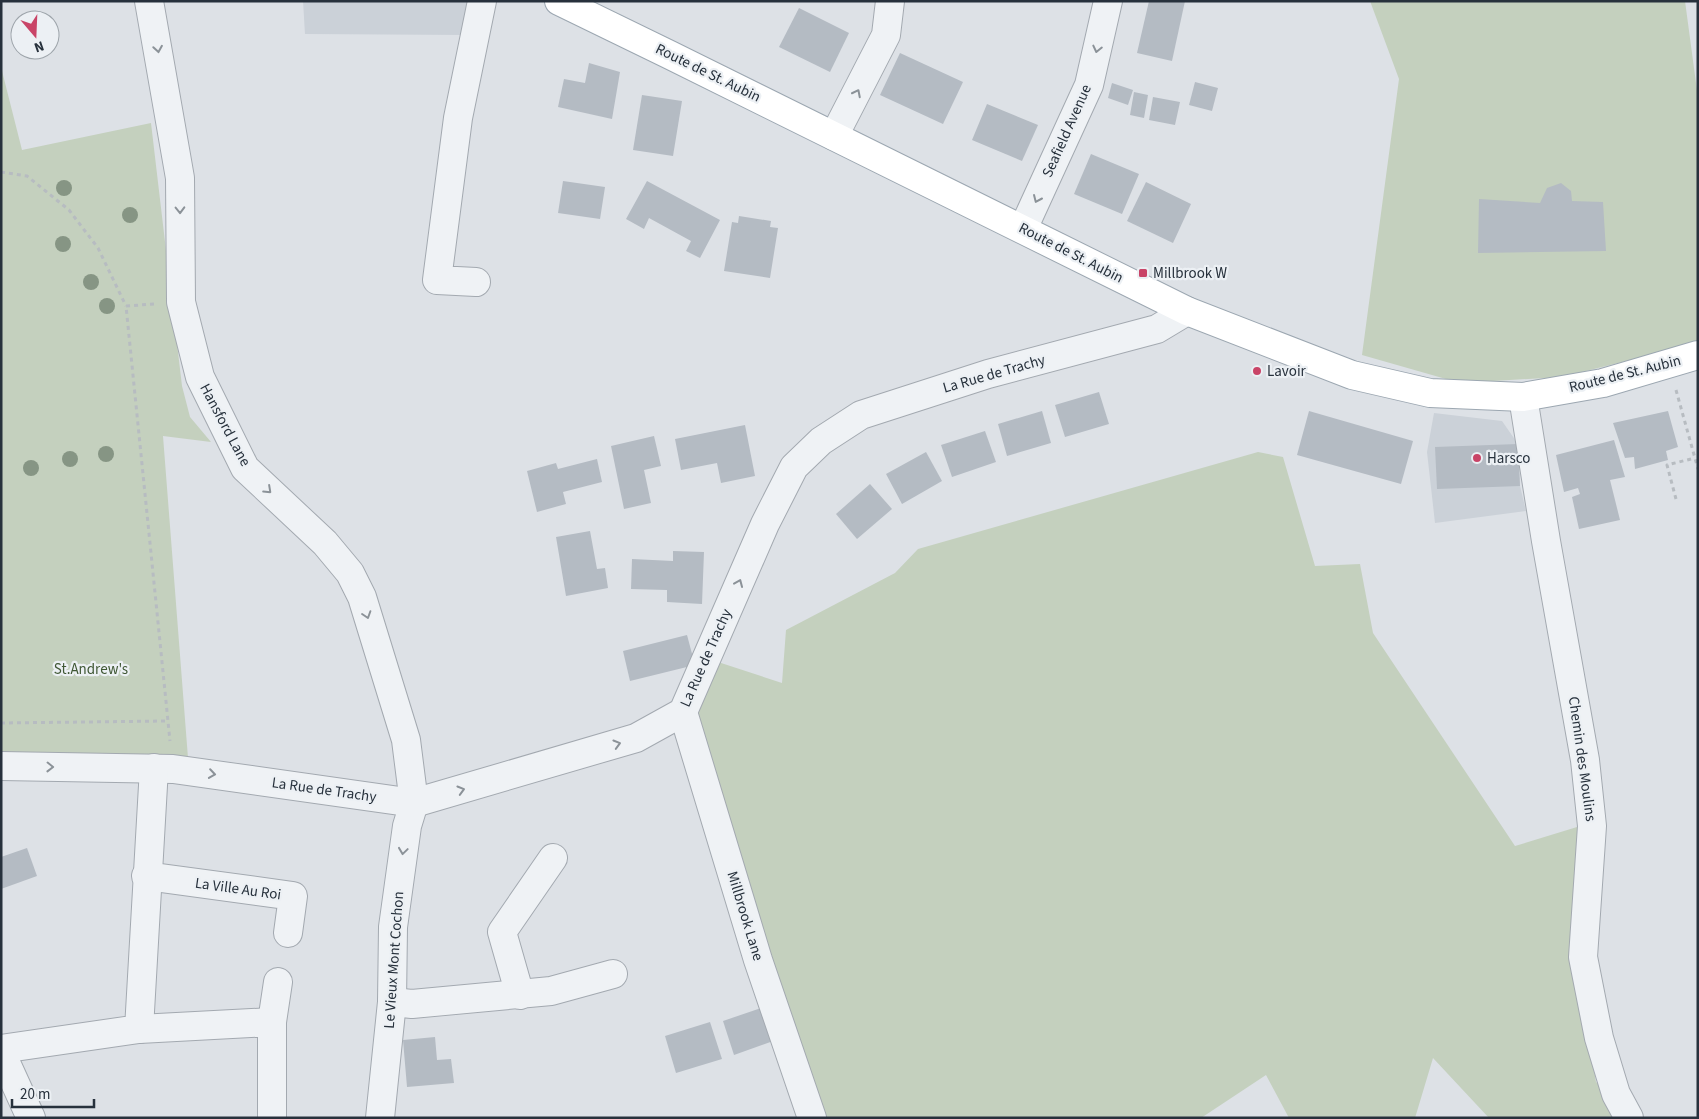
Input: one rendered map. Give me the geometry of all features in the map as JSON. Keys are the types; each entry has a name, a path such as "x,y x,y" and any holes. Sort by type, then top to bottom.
{"main road":[{"name":"Route de St. Aubin","path":"559,1 670,54 1187,311 1352,375 1430,393 1523,397 1604,383 1698,355"}],"street":[{"name":"Hansford Lane","path":"150,1 180,178 181,302 200,377 245,468 325,543 350,573 362,597 406,740 414,803"},
{"path":"476,282 437,280 458,118 482,1"},
{"path":"834,136 886,35 890,1"},
{"name":"Seafield Avenue","path":"1023,229 1089,86 1108,1"},
{"name":"La Rue de Trachy","path":"1,766 163,768 414,803 636,738 683,712 757,542 794,467 821,441 861,415 988,374 1157,329 1187,311"},
{"name":"Chemin des Moulins","path":"1523,397 1585,760 1592,826 1583,957 1599,1038 1616,1094 1629,1118"},
{"name":"Millbrook Lane","path":"683,712 758,960 812,1118"},
{"path":"139,1029 146,876 163,768"},
{"name":"Le Vieux Mont Cochon","path":"380,1118 392,1002 393,927 406,826 414,803"},
{"path":"520,995 502,932 553,858"},
{"name":"La Ville Au Roi","path":"146,876 293,896 288,933"},
{"path":"392,1002 412,1004 520,995 551,991 613,974"},
{"path":"272,1118 272,1022 278,982"},
{"path":"31,1118 1,1051 139,1029 272,1022"}],"path":[{"path":"1,172 27,176 69,210 98,248 126,306 167,722 163,768"},
{"path":"126,306 181,302"},
{"path":"1668,364 1698,469"},
{"path":"1676,499 1667,465 1694,458"},
{"path":"1,723 167,722"}],"shaded area":[{"path":"303,1 472,1 466,35 305,34"},
{"path":"1434,413 1502,421 1518,444 1520,486 1526,511 1435,523 1427,452"}],"green space":[{"path":"1370,1 1685,1 1698,98 1698,343 1562,377 1460,383 1362,355 1399,79"},
{"name":"St.Andrew's","path":"1,67 22,150 151,123 182,386 190,417 211,442 163,436 188,758 1,760"},
{"path":"1258,452 1283,457 1315,566 1360,564 1373,633 1515,846 1577,827 1582,995 1596,1082 1638,1118 1489,1118 1433,1058 1415,1118 1289,1118 1266,1075 1201,1118 825,1118 796,1057 695,717 718,662 782,683 786,630 895,573 918,549"}],"building":[{"path":"1149,1 1185,1 1172,61 1137,53"},
{"path":"799,8 849,33 830,72 779,47"},
{"path":"900,53 963,82 943,124 880,95"},
{"path":"589,63 620,72 612,119 558,107 564,79 585,83"},
{"path":"1195,82 1218,88 1212,111 1189,105"},
{"path":"1112,83 1133,90 1128,105 1108,98"},
{"path":"1134,92 1148,95 1144,118 1130,115"},
{"path":"642,95 682,101 673,156 633,150"},
{"path":"1153,97 1180,102 1175,125 1149,120"},
{"path":"987,104 1038,125 1022,161 972,140"},
{"path":"1091,154 1139,174 1122,214 1074,194"},
{"path":"563,181 605,187 600,219 558,213"},
{"path":"647,181 720,220 700,258 686,251 691,241 649,218 644,229 626,219"},
{"path":"1146,182 1191,204 1173,243 1127,221"},
{"path":"1561,183 1571,191 1572,201 1603,202 1606,251 1478,253 1479,199 1540,203 1547,188"},
{"path":"739,216 771,221 770,227 778,228 770,278 724,271 732,222 738,223"},
{"path":"1099,392 1109,424 1065,437 1055,405"},
{"path":"1042,411 1051,443 1007,456 998,424"},
{"path":"1309,411 1413,441 1401,484 1297,455"},
{"path":"1668,411 1678,447 1666,451 1668,460 1635,469 1634,457 1625,458 1613,423"},
{"path":"745,425 755,476 721,483 717,463 681,470 675,439"},
{"path":"985,431 996,462 952,477 941,445"},
{"path":"654,436 661,466 644,470 651,503 624,509 611,446"},
{"path":"1614,440 1625,477 1610,480 1620,520 1579,529 1572,497 1580,494 1578,488 1564,492 1556,455"},
{"path":"1518,444 1520,486 1437,489 1435,447"},
{"path":"926,452 942,481 902,504 886,474"},
{"path":"597,459 602,482 563,492 566,504 537,512 527,471 556,463 558,469"},
{"path":"870,484 892,509 857,539 836,514"},
{"path":"590,531 597,569 605,568 608,588 566,596 556,537"},
{"path":"673,551 704,552 702,604 667,602 667,590 631,589 632,559 673,561"},
{"path":"687,635 695,665 630,681 623,651"},
{"path":"27,848 37,876 1,889 1,857"},
{"path":"764,1007 776,1040 734,1055 723,1021"},
{"path":"710,1022 722,1059 676,1073 665,1036"},
{"path":"435,1037 437,1060 451,1059 454,1083 407,1087 403,1040"}],"place":[{"name":"Millbrook W","path":"1143,273"},
{"name":"Lavoir","path":"1257,371"},
{"name":"Harsco","path":"1477,458"}]}
